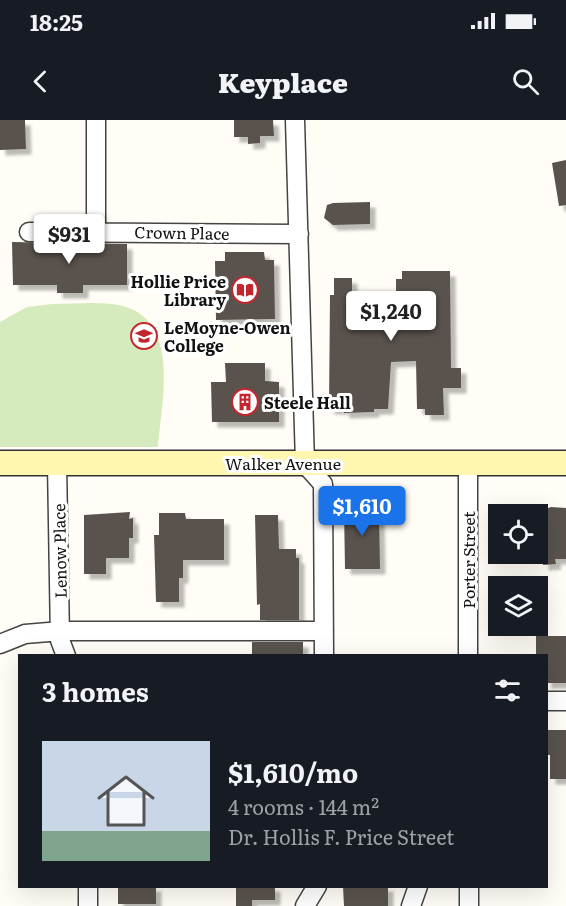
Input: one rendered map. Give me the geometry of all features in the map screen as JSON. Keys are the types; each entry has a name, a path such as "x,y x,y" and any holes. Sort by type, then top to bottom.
{"street":[{"path":"96,120 96,231"},
{"path":"295,120 305,464 322,484 324,654"},
{"name":"Crown Place","path":"29,232 299,234"},
{"name":"Walker Avenue","path":"0,463 566,463"},
{"name":"Lenow Place","path":"57,463 62,642"},
{"name":"Porter Street","path":"468,464 468,654"},
{"path":"0,644 26,634 62,642 324,631"},
{"path":"548,701 566,701"},
{"path":"88,888 88,906"},
{"path":"305,906 316,888"},
{"path":"411,906 417,888"},
{"path":"469,888 469,906"}],"green space":[{"path":"52,304 112,304 135,310 150,323 159,340 163,360 164,383 158,447 0,447 0,322 27,307"}],"building":[{"path":"0,120 25,120 26,149 0,150"},
{"path":"234,120 273,120 274,136 260,136 260,143 248,144 248,137 234,137"},
{"path":"566,160 566,205 559,206 552,163"},
{"path":"370,202 370,224 333,225 324,218 327,205"},
{"path":"12,242 127,244 127,285 83,285 83,293 57,293 57,285 13,285"},
{"name":"Hollie Price Library","path":"225,252 264,252 265,260 274,260 275,319 216,320 215,261 225,261"},
{"path":"402,271 450,271 451,368 461,368 461,388 443,388 444,415 425,415 425,409 417,409 416,361 391,362 388,409 344,413 344,409 329,409 330,295 334,295 334,278 352,278 352,292 396,295 396,279 402,279"},
{"name":"Steele Hall","path":"225,363 265,363 265,381 279,382 279,422 212,422 211,382 226,382"},
{"path":"371,503 371,508 379,508 380,569 345,569 344,508 353,508 353,504"},
{"path":"548,508 566,508 566,559 555,559 556,564 543,565 548,564"},
{"path":"130,512 129,519 133,518 133,538 129,538 129,558 106,558 106,574 84,574 84,515"},
{"path":"159,513 185,513 186,519 224,519 224,560 183,560 183,578 179,578 179,602 156,602 154,535 159,535"},
{"path":"255,515 278,515 279,549 296,549 296,558 299,558 299,620 260,620 260,604 257,605"},
{"path":"536,636 566,636 566,683 548,683 548,654 536,654"},
{"path":"252,642 303,642 303,654 252,654"},
{"path":"548,730 566,730 566,779 550,779 550,755 548,755"},
{"path":"118,888 156,888 156,904 118,904"},
{"path":"236,888 275,888 275,900 252,900 252,906 236,906"},
{"path":"343,888 388,888 388,906 344,906"}],"place":[{"name":"Hollie Price Library","path":"245,290"},
{"name":"LeMoyne-Owen College","path":"144,336"},
{"name":"Steele Hall","path":"245,402"}]}
